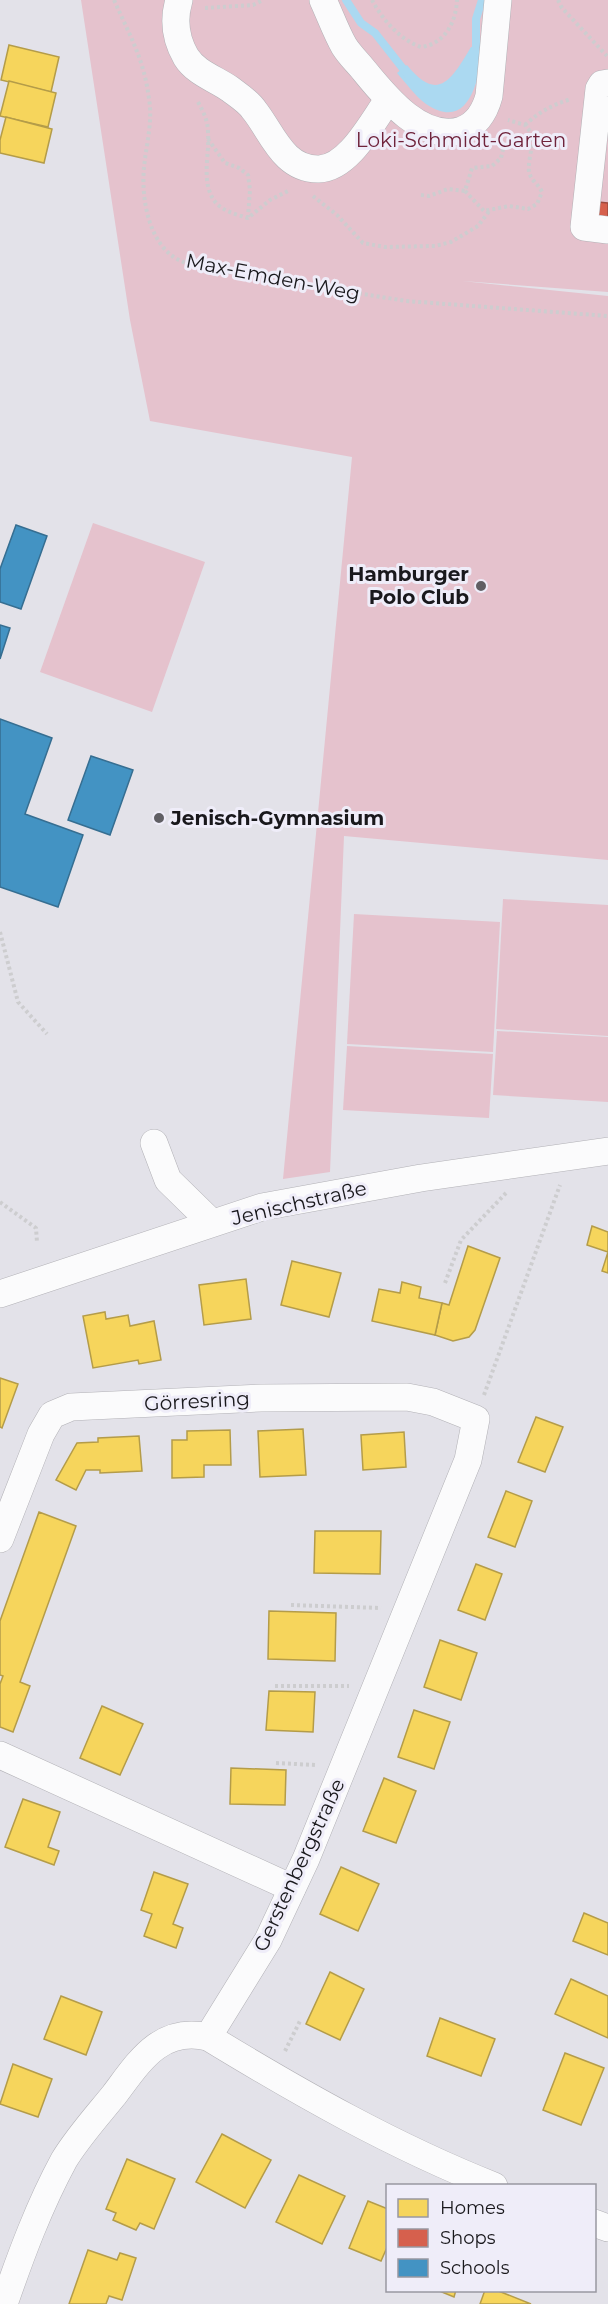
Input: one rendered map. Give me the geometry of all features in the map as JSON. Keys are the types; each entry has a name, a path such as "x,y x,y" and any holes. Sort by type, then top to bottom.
{"street":[{"path":"323,0 344,46 388,100 424,126 441,133 454,132 468,127 479,119 486,108 498,0"},
{"path":"178,4 177,36 187,58 194,67 230,89 254,109 277,147 303,166 318,169 332,166 345,158 388,100"},
{"path":"608,83 602,84 599,89 584,227 608,230"},
{"path":"154,1143 168,1180 212,1223"},
{"name":"Jenischstraße","path":"0,1294 262,1207 378,1185 608,1151"},
{"name":"Görresring","path":"0,1539 41,1434 52,1415 71,1407 261,1398 407,1397 433,1402 476,1419"},
{"name":"Gerstenbergstraße","path":"208,2037 268,1940 306,1859 468,1460 476,1419"},
{"path":"0,1755 292,1888"},
{"path":"4,2304 27,2238 71,2150 142,2059 159,2043 180,2035 194,2034 208,2037 350,2121 489,2184"}],"path":[{"name":"Max-Emden-Weg","path":"114,0 143,62 150,101 144,170 147,210 156,237 171,255 180,261 203,268 406,301 608,316"},
{"path":"178,4 237,7 253,5 263,0"},
{"path":"372,0 398,33 409,42 421,47 437,42 450,28 457,14 457,0"},
{"path":"558,0 562,8 608,56"},
{"path":"421,195 429,196 448,189 465,191 484,211 509,206 528,209 537,204 542,192 528,171 533,135 525,125 535,115 554,104"},
{"path":"208,139 225,164 238,168 248,175 250,190 248,218"},
{"path":"465,191 472,168 480,165 492,166 501,158"},
{"path":"0,932 18,1002 47,1034"},
{"path":"476,1419 561,1182"},
{"path":"446,1283 461,1240 509,1190"},
{"path":"0,1202 36,1228 37,1242"},
{"path":"291,1605 392,1609"},
{"path":"274,1686 350,1686"},
{"path":"276,1763 319,1766"},
{"path":"283,2055 300,2021"}],"green space":[{"name":"Loki-Schmidt-Garten","path":"81,0 608,0 608,292 462,281 608,296 608,860 344,836 330,1172 283,1179 352,457 150,421 130,320"},
{"path":"93,523 205,562 152,712 40,672"},
{"path":"503,899 608,905 608,1036 496,1029"},
{"path":"354,914 500,922 493,1052 347,1044"},
{"path":"497,1031 608,1037 608,1102 493,1095"},
{"path":"347,1046 493,1054 489,1118 343,1110"}],"water":[{"path":"471,47 484,48 479,74 469,98 462,107 453,112 441,111 426,104 397,73 407,65 427,83 436,85 443,83 451,77"}],"building: Homes":[{"path":"9,45 59,57 51,92 1,80"},
{"path":"9,81 56,93 48,127 0,116"},
{"path":"6,117 52,129 44,163 0,153 0,140"},
{"path":"592,1226 608,1232 608,1252 587,1245"},
{"path":"468,1246 500,1258 475,1330 469,1337 453,1341 435,1335 442,1303 449,1305"},
{"path":"608,1252 608,1273 602,1271"},
{"path":"292,1261 341,1273 329,1317 281,1305"},
{"path":"246,1279 251,1319 204,1325 199,1285"},
{"path":"402,1282 421,1287 419,1298 442,1303 435,1335 372,1321 379,1289 400,1293"},
{"path":"105,1312 106,1319 128,1315 130,1326 154,1321 161,1360 139,1364 138,1360 93,1368 83,1316"},
{"path":"0,1378 18,1384 2,1428 0,1427"},
{"path":"536,1417 563,1427 545,1472 518,1462"},
{"path":"303,1429 306,1475 260,1477 258,1431"},
{"path":"230,1430 231,1465 204,1465 204,1477 172,1478 172,1440 187,1440 187,1431"},
{"path":"404,1432 406,1467 363,1470 361,1435"},
{"path":"139,1436 142,1471 100,1473 100,1470 86,1470 76,1490 56,1480 77,1443 98,1442 98,1438"},
{"path":"506,1491 532,1501 515,1547 488,1537"},
{"path":"39,1512 76,1526 20,1682 30,1686 13,1732 0,1727 0,1684 3,1676 0,1675 0,1621"},
{"path":"315,1531 381,1531 380,1574 314,1573"},
{"path":"476,1564 502,1574 485,1620 458,1610"},
{"path":"269,1611 336,1613 335,1661 268,1659"},
{"path":"440,1640 477,1653 461,1700 424,1687"},
{"path":"269,1691 315,1692 313,1732 266,1730"},
{"path":"102,1706 143,1724 120,1775 80,1758"},
{"path":"414,1710 450,1722 434,1769 398,1757"},
{"path":"231,1768 286,1770 285,1805 230,1804"},
{"path":"384,1778 416,1791 396,1843 363,1831"},
{"path":"23,1799 60,1812 48,1847 59,1851 54,1865 5,1847"},
{"path":"341,1867 379,1884 358,1931 320,1914"},
{"path":"154,1872 188,1884 173,1924 183,1928 176,1948 144,1936 152,1914 141,1910"},
{"path":"584,1913 608,1923 608,1955 573,1941"},
{"path":"330,1972 364,1989 340,2040 306,2024"},
{"path":"571,1979 608,1996 608,2038 555,2014"},
{"path":"61,1996 102,2012 86,2055 44,2039"},
{"path":"440,2018 495,2039 481,2076 427,2056"},
{"path":"565,2053 604,2068 581,2125 543,2110"},
{"path":"13,2064 52,2079 38,2117 0,2104"},
{"path":"222,2134 271,2160 245,2208 196,2182"},
{"path":"127,2159 175,2179 154,2229 140,2223 136,2230 113,2220 116,2213 106,2209"},
{"path":"299,2175 345,2196 322,2244 276,2222"},
{"path":"368,2201 386,2208 386,2250 381,2261 349,2248"},
{"path":"88,2250 117,2260 120,2253 136,2258 122,2300 109,2296 106,2304 69,2304"},
{"path":"442,2292 455,2292 454,2297"},
{"path":"484,2292 501,2292 531,2304 480,2304"}],"building: Shops":[{"path":"598,202 608,203 608,225 596,223"}],"building: Schools":[{"path":"16,525 47,536 21,609 0,602 0,569"},
{"path":"0,625 10,628 0,659"},
{"path":"0,719 52,738 25,814 83,835 58,907 0,887"},
{"path":"91,756 133,770 110,835 68,820"}],"waterway":[{"path":"346,0 361,23 375,33 408,75"},
{"path":"472,56 476,48 476,19 482,0"}],"place":[{"name":"Hamburger Polo Club","path":"481,586"},
{"name":"Jenisch-Gymnasium","path":"159,818"}]}
